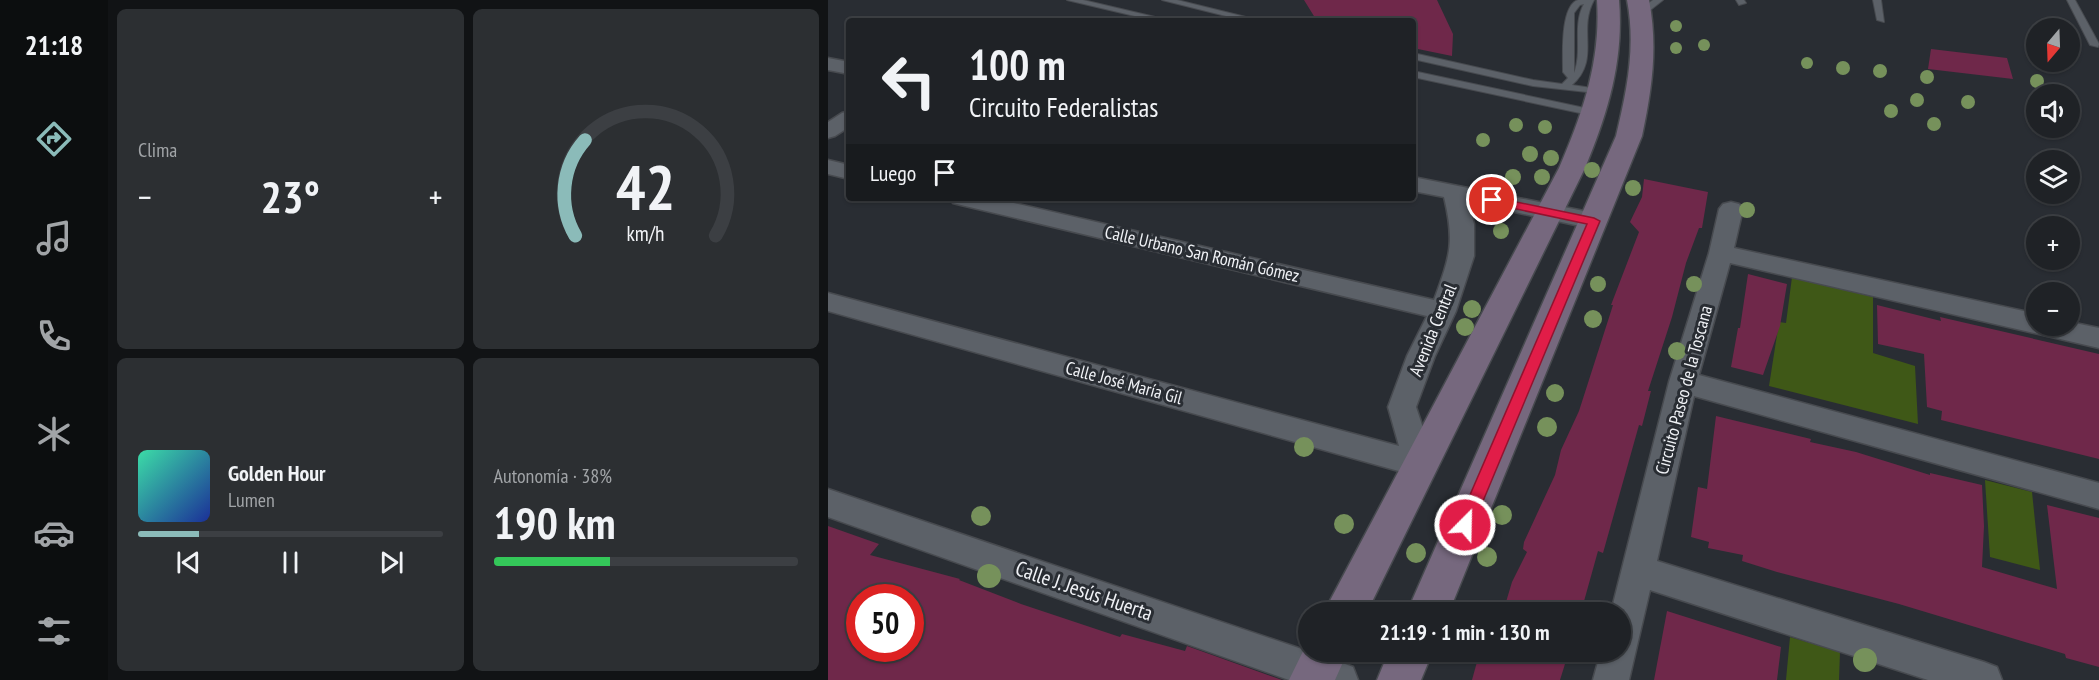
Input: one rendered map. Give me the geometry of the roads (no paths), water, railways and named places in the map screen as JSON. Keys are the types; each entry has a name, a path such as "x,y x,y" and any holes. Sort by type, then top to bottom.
{"main road":[{"path":"1350,602 1572,168 1598,102 1606,67 1611,18 1608,0"},
{"path":"1432,602 1629,136 1644,73 1646,4"},
{"path":"1399,680 1406,662"}],"street":[{"path":"828,64 846,67"},
{"path":"828,132 846,119"},
{"path":"828,167 846,171"},
{"path":"1416,185 1594,221"},
{"name":"Avenida Central","path":"1420,464 1402,407 1420,356 1443,310 1461,256 1462,224 1454,193"},
{"name":"Calle Urbano San Román Gómez","path":"974,201 1443,310"},
{"name":"Circuito Paseo de la Toscana","path":"1631,603 1683,382 1721,253 1731,209"},
{"path":"1721,253 2026,322"},
{"name":"Calle José María Gil","path":"828,302 1420,464"},
{"path":"2080,334 2099,338"},
{"path":"1683,382 2099,496"},
{"name":"Calle J. Jesús Huerta","path":"828,502 1323,671"},
{"path":"1639,571 1984,680"},
{"path":"1611,680 1616,662"}],"lane":[{"path":"1071,0 1154,18"},
{"path":"1166,0 1245,18"},
{"path":"1564,87 1578,73 1581,63 1583,17 1589,0"},
{"path":"1877,0 1881,20"},
{"path":"2071,0 2095,45"},
{"path":"1416,57 1533,83 1564,87 1598,102"},
{"path":"1416,74 1598,102"}]}
